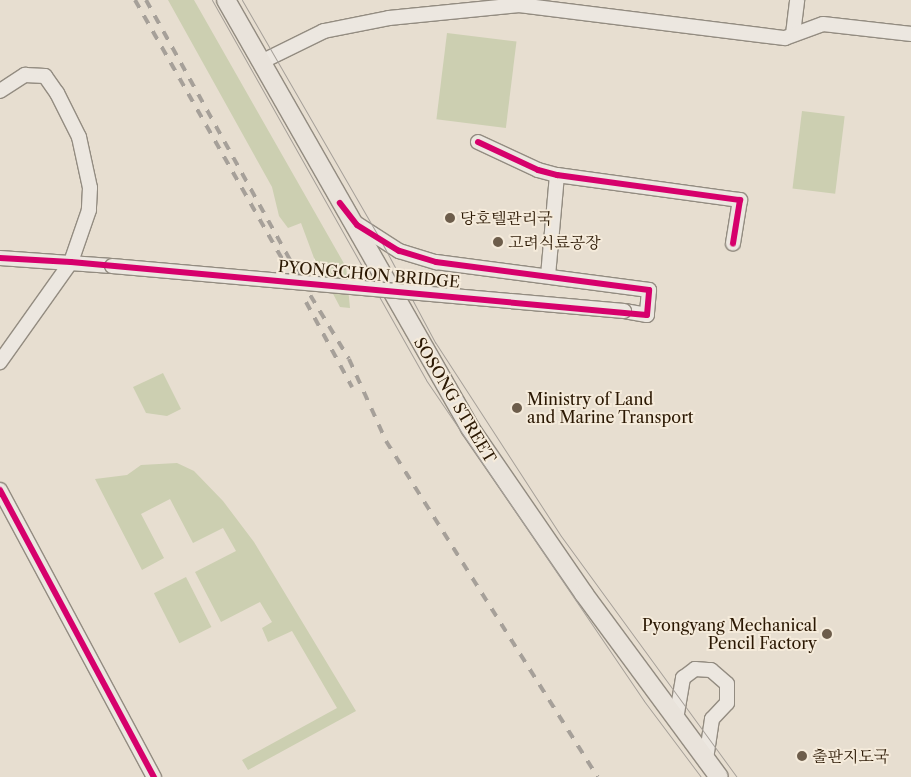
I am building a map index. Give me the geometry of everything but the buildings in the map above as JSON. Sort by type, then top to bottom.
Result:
[{"type":"main road","name":"SOSONG STREET","points":[[226,0],[340,203],[475,436],[584,594],[719,777]]},
{"type":"street","points":[[793,34],[797,0]]},
{"type":"street","points":[[261,62],[324,31],[389,18],[519,5],[785,38],[823,24],[911,34]]},
{"type":"street","points":[[0,91],[25,75],[45,76],[57,93],[79,137],[90,188],[89,210],[71,262],[0,362]]},
{"type":"street","points":[[478,142],[538,170],[557,175],[740,200],[733,243]]},
{"type":"street","points":[[340,203],[357,225],[399,250],[436,262],[548,276],[557,175]]},
{"type":"street","name":"PYONGCHON BRIDGE","points":[[0,258],[71,262],[624,311],[647,315],[649,290],[548,276]]},
{"type":"street","points":[[0,490],[154,777]]},
{"type":"street","points":[[676,719],[682,678],[695,668],[711,670],[728,684],[728,703],[712,719],[706,759]]},
{"type":"green space","points":[[168,0],[194,0],[346,267],[350,308],[340,307],[314,258],[301,223],[288,228],[279,216],[272,187]]},
{"type":"green space","points":[[447,33],[516,42],[506,128],[436,119]]},
{"type":"green space","points":[[802,111],[845,116],[835,194],[792,188]]},
{"type":"green space","points":[[163,373],[181,409],[167,416],[146,413],[133,387]]},
{"type":"green space","points":[[177,463],[194,471],[223,501],[254,542],[356,711],[248,770],[242,760],[337,708],[292,631],[268,642],[262,628],[272,622],[260,602],[221,622],[195,572],[236,551],[223,528],[193,543],[170,499],[141,514],[164,558],[142,570],[95,479],[127,475],[141,465]]},
{"type":"green space","points":[[186,577],[211,627],[179,643],[154,593]]},
{"type":"tram line","points":[[212,0],[426,380],[644,701],[701,777]]},
{"type":"tram line","points":[[242,0],[381,241],[435,342],[561,536],[737,777]]},
{"type":"railway","points":[[135,0],[282,259]]},
{"type":"railway","points":[[146,0],[301,280],[349,359],[386,441],[598,777]]},
{"type":"railway","points":[[306,302],[352,387]]},
{"type":"cycle path","points":[[478,142],[538,170],[557,175],[740,200],[733,243]]},
{"type":"cycle path","points":[[0,258],[71,262],[647,315],[649,290],[436,262],[399,251],[357,225],[340,203]]},
{"type":"cycle path","points":[[0,490],[154,777]]},
{"type":"place","name":"당호텔관리국","points":[[450,218]]},
{"type":"place","name":"고려식료공장","points":[[498,242]]},
{"type":"place","name":"Ministry of Land and Marine Transport","points":[[517,408]]},
{"type":"place","name":"Pyongyang Mechanical Pencil Factory","points":[[827,634]]},
{"type":"place","name":"출판지도국","points":[[802,756]]}]
